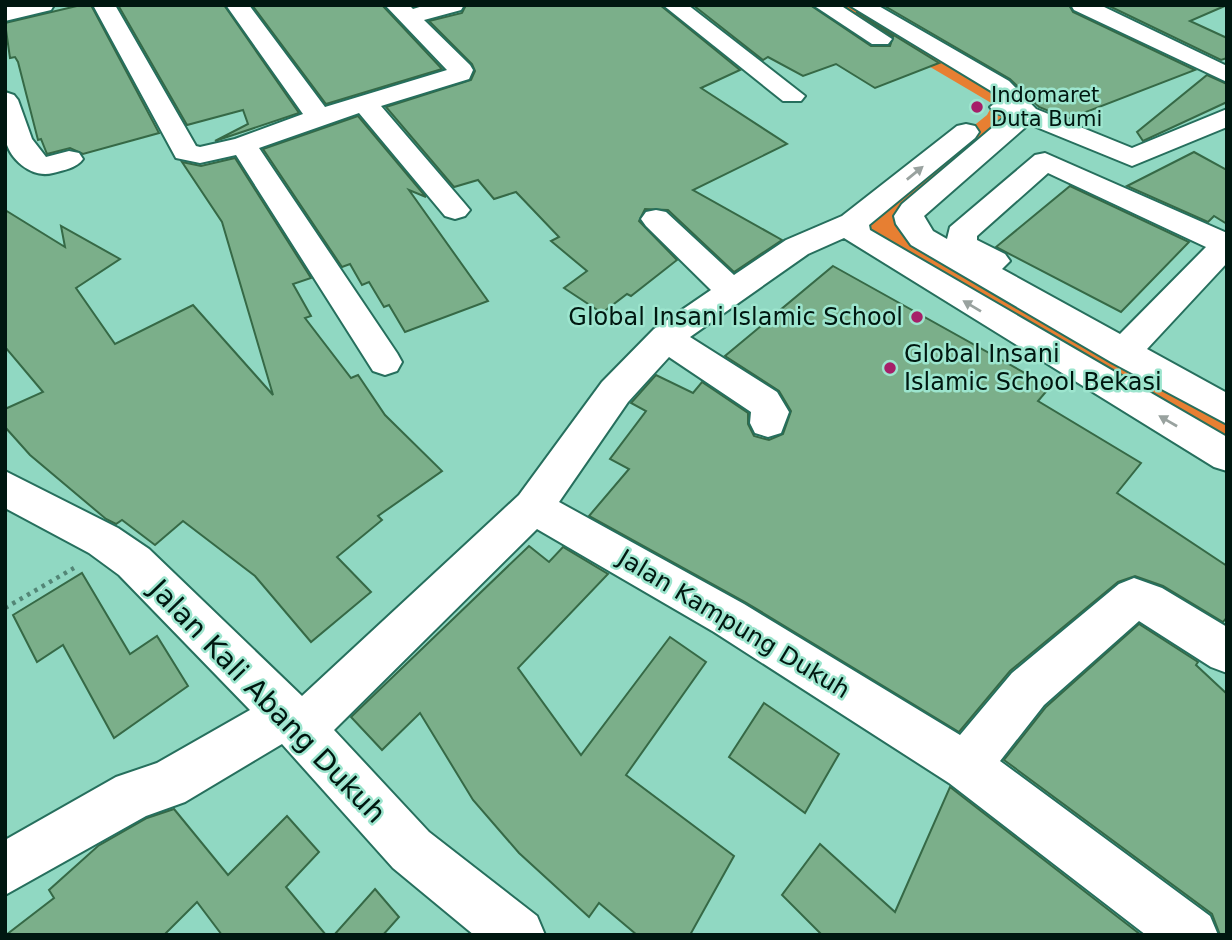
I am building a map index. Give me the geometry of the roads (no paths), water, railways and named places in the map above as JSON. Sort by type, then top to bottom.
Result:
[{"type":"street","points":[[5,14],[43,5]]},
{"type":"street","points":[[104,5],[189,155],[243,145],[319,117],[455,77],[462,72],[402,11]]},
{"type":"street","points":[[237,5],[319,117]]},
{"type":"street","points":[[402,11],[453,5]]},
{"type":"street","points":[[674,5],[792,96]]},
{"type":"street","points":[[824,5],[952,83],[997,95]]},
{"type":"street","points":[[860,5],[1026,113],[1132,158],[1227,117]]},
{"type":"street","points":[[1082,5],[1227,75]]},
{"type":"street","points":[[5,869],[134,795],[167,784],[229,750],[294,722],[533,507],[615,392],[666,338],[797,247],[853,223],[987,115],[997,95]]},
{"type":"street","points":[[5,100],[25,154],[44,167],[69,159]]},
{"type":"street","points":[[364,103],[455,210]]},
{"type":"street","points":[[1026,113],[999,139],[912,211],[909,216],[915,230],[922,238],[1132,344]]},
{"type":"street","points":[[999,139],[1226,245],[1132,344]]},
{"type":"street","points":[[243,145],[385,362]]},
{"type":"street","points":[[1045,161],[961,234],[960,239],[970,249],[1221,395]]},
{"type":"street","points":[[656,219],[732,291]]},
{"type":"street","points":[[853,223],[857,236],[868,244],[1227,456]]},
{"type":"street","points":[[666,338],[764,401],[771,412],[768,423]]},
{"type":"street","name":"Jalan Kali Abang Dukuh","points":[[5,486],[34,507],[72,522],[114,545],[294,722],[411,850],[518,935]]},
{"type":"street","name":"Jalan Kampung Dukuh","points":[[533,507],[729,618],[966,766],[1191,935]]},
{"type":"street","points":[[966,766],[1028,688],[1134,598],[1147,602],[1227,652]]},
{"type":"place","name":"Indomaret Duta Bumi","points":[[977,107]]},
{"type":"place","name":"Global Insani Islamic School","points":[[917,317]]},
{"type":"place","name":"Global Insani Islamic School Bekasi","points":[[890,368]]}]
